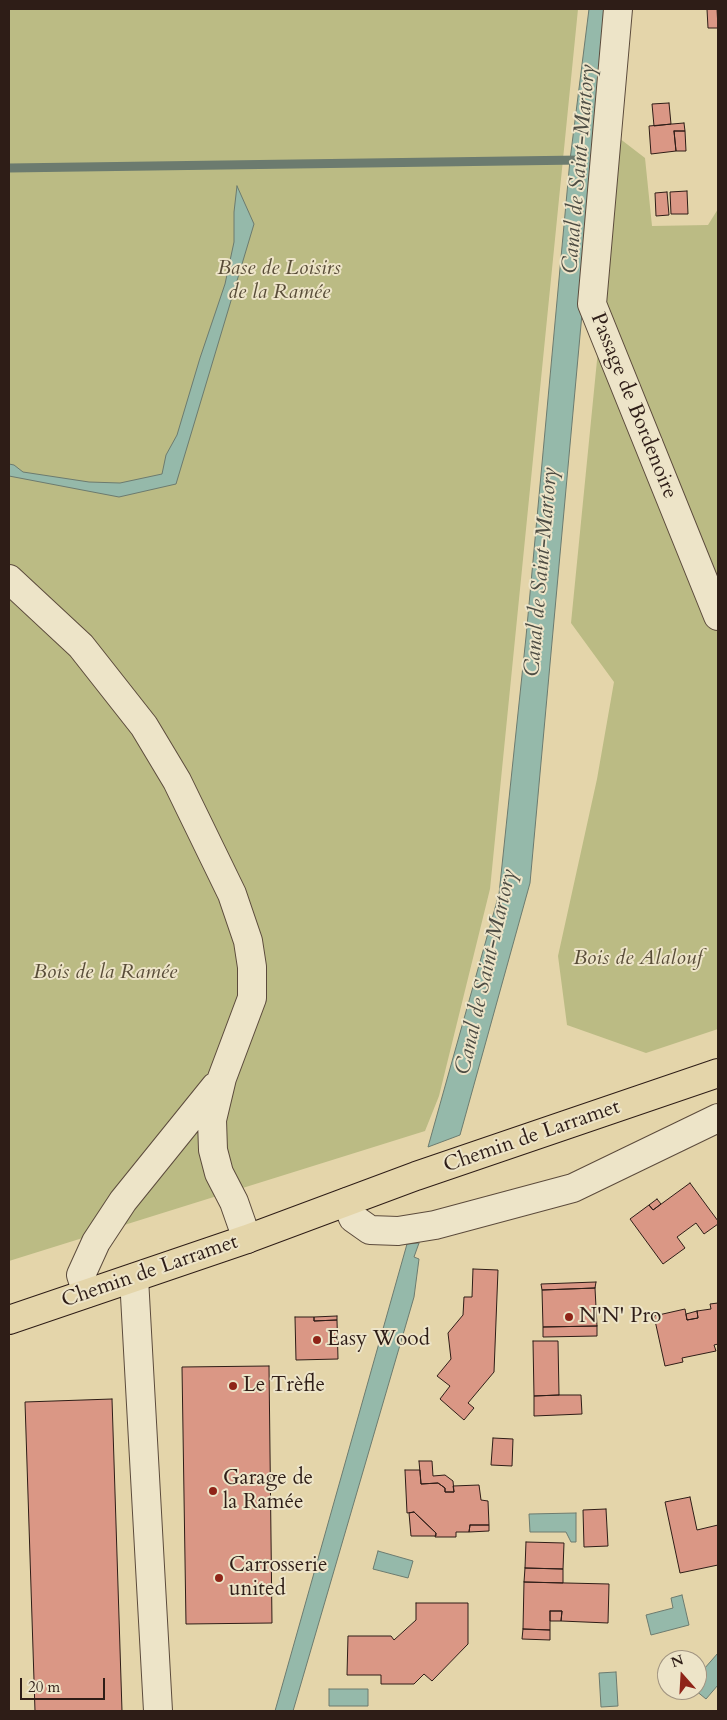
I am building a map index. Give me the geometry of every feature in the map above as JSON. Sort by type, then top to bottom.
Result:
[{"type":"main road","name":"Chemin de Larramet","points":[[9,1320],[247,1239],[416,1176],[718,1073]]},
{"type":"street","name":"Passage de Bordenoire","points":[[618,9],[592,304],[718,616]]},
{"type":"street","points":[[9,579],[81,646],[144,726],[177,782],[232,894],[248,941],[252,967],[252,998],[222,1078],[212,1120],[213,1150],[220,1173],[234,1202],[247,1239]]},
{"type":"street","points":[[87,1293],[81,1275],[96,1242],[123,1201],[222,1078]]},
{"type":"street","points":[[347,1202],[353,1218],[370,1230],[398,1231],[435,1226],[573,1188],[716,1126]]},
{"type":"street","points":[[134,1278],[158,1711]]},
{"type":"green space","name":"Base de Loisirs de la Ramée","points":[[9,9],[578,9],[490,889],[439,1096],[425,1131],[9,1261]]},
{"type":"green space","name":"Bois de Alalouf","points":[[619,138],[645,158],[652,226],[708,225],[718,209],[718,1029],[646,1053],[567,1025],[558,956],[597,779],[614,682],[571,623]]},
{"type":"water","name":"Canal de Saint-Martory","points":[[589,9],[607,9],[589,237],[530,883],[460,1135],[428,1147],[499,894],[526,637],[570,160]]},
{"type":"water","points":[[237,186],[254,224],[176,484],[119,497],[9,476],[9,464],[14,465],[23,472],[89,482],[120,483],[162,474],[166,455],[177,435],[225,284],[234,242],[234,212]]},
{"type":"water","points":[[419,1243],[414,1257],[419,1259],[414,1297],[293,1711],[275,1711],[407,1244]]},
{"type":"water","points":[[576,1513],[576,1542],[571,1542],[566,1532],[530,1532],[529,1514]]},
{"type":"water","points":[[378,1551],[413,1561],[408,1578],[373,1569]]},
{"type":"water","points":[[682,1595],[689,1625],[651,1635],[646,1615],[673,1608],[671,1598]]},
{"type":"water","points":[[718,1653],[718,1685],[707,1698],[707,1666]]},
{"type":"water","points":[[616,1672],[618,1706],[601,1707],[599,1673]]},
{"type":"water","points":[[329,1689],[368,1689],[368,1706],[329,1706]]},
{"type":"building","points":[[707,9],[717,9],[718,28],[708,28]]},
{"type":"building","points":[[669,103],[671,124],[654,126],[652,104]]},
{"type":"building","points":[[684,123],[685,131],[674,131],[676,151],[651,154],[649,126]]},
{"type":"building","points":[[674,131],[685,131],[686,151],[676,151]]},
{"type":"building","points":[[687,191],[688,214],[671,214],[670,192]]},
{"type":"building","points":[[667,192],[669,215],[656,216],[655,193]]},
{"type":"building","points":[[690,1183],[718,1221],[718,1224],[704,1234],[696,1223],[677,1237],[685,1248],[663,1264],[630,1219],[649,1205],[653,1210]]},
{"type":"building","points":[[657,1199],[661,1204],[653,1210],[649,1205]]},
{"type":"building","points":[[473,1269],[498,1270],[494,1372],[468,1403],[474,1408],[464,1420],[440,1399],[450,1386],[437,1376],[451,1359],[448,1333],[463,1315],[464,1297],[472,1297]]},
{"type":"building","points":[[596,1282],[595,1288],[542,1290],[541,1284]]},
{"type":"building","name":"N'N' Pro","points":[[595,1288],[597,1326],[543,1327],[542,1290]]},
{"type":"building","points":[[718,1303],[718,1344],[714,1345],[716,1351],[682,1358],[683,1362],[665,1366],[654,1316],[685,1309],[687,1320],[698,1318],[697,1311],[711,1309],[710,1304]]},
{"type":"building","points":[[697,1311],[698,1318],[687,1320],[686,1314]]},
{"type":"building","points":[[337,1316],[337,1320],[314,1321],[314,1317]]},
{"type":"building","name":"Easy Wood","points":[[295,1317],[314,1317],[314,1321],[337,1320],[338,1359],[296,1360]]},
{"type":"building","points":[[597,1326],[597,1336],[543,1337],[543,1327]]},
{"type":"building","points":[[533,1341],[558,1341],[559,1395],[534,1396]]},
{"type":"building","points":[[269,1366],[272,1623],[186,1624],[182,1367]]},
{"type":"building","points":[[581,1395],[582,1414],[534,1416],[534,1396]]},
{"type":"building","points":[[112,1399],[122,1711],[35,1711],[25,1402]]},
{"type":"building","points":[[493,1438],[513,1439],[512,1466],[491,1465]]},
{"type":"building","points":[[419,1461],[432,1461],[433,1476],[445,1475],[453,1481],[454,1492],[445,1492],[445,1488],[438,1483],[421,1484]]},
{"type":"building","points":[[405,1470],[420,1470],[421,1484],[438,1483],[445,1488],[445,1492],[454,1492],[453,1486],[479,1485],[481,1500],[488,1501],[489,1525],[470,1525],[469,1532],[456,1532],[456,1537],[435,1537],[436,1533],[414,1512],[407,1513]]},
{"type":"building","points":[[690,1497],[697,1530],[718,1525],[718,1565],[680,1573],[665,1502]]},
{"type":"building","points":[[606,1509],[608,1546],[584,1547],[583,1510]]},
{"type":"building","points":[[414,1512],[436,1533],[436,1536],[411,1536],[409,1513]]},
{"type":"building","points":[[470,1525],[489,1525],[489,1531],[469,1532]]},
{"type":"building","points":[[526,1542],[564,1543],[563,1569],[525,1568]]},
{"type":"building","points":[[525,1568],[563,1569],[563,1583],[524,1582]]},
{"type":"building","points":[[524,1582],[609,1584],[608,1623],[561,1621],[562,1611],[550,1611],[550,1630],[523,1629]]},
{"type":"building","points":[[416,1603],[468,1603],[468,1644],[432,1681],[424,1674],[414,1684],[381,1684],[381,1675],[347,1675],[348,1636],[391,1636],[394,1640],[416,1620]]},
{"type":"building","points":[[550,1611],[562,1611],[561,1621],[550,1621]]},
{"type":"building","points":[[523,1629],[550,1630],[550,1640],[522,1639]]},
{"type":"waterway","name":"Canal de Saint-Martory","points":[[9,168],[581,160]]},
{"type":"place","name":"N'N' Pro","points":[[569,1317]]},
{"type":"place","name":"Easy Wood","points":[[317,1340]]},
{"type":"place","name":"Le Trèfle","points":[[233,1386]]},
{"type":"place","name":"Garage de la Ramée","points":[[213,1491]]},
{"type":"place","name":"Carrosserie united","points":[[219,1578]]},
{"type":"park label","name":"Bois de la Ramée","points":[[105,973]]}]
